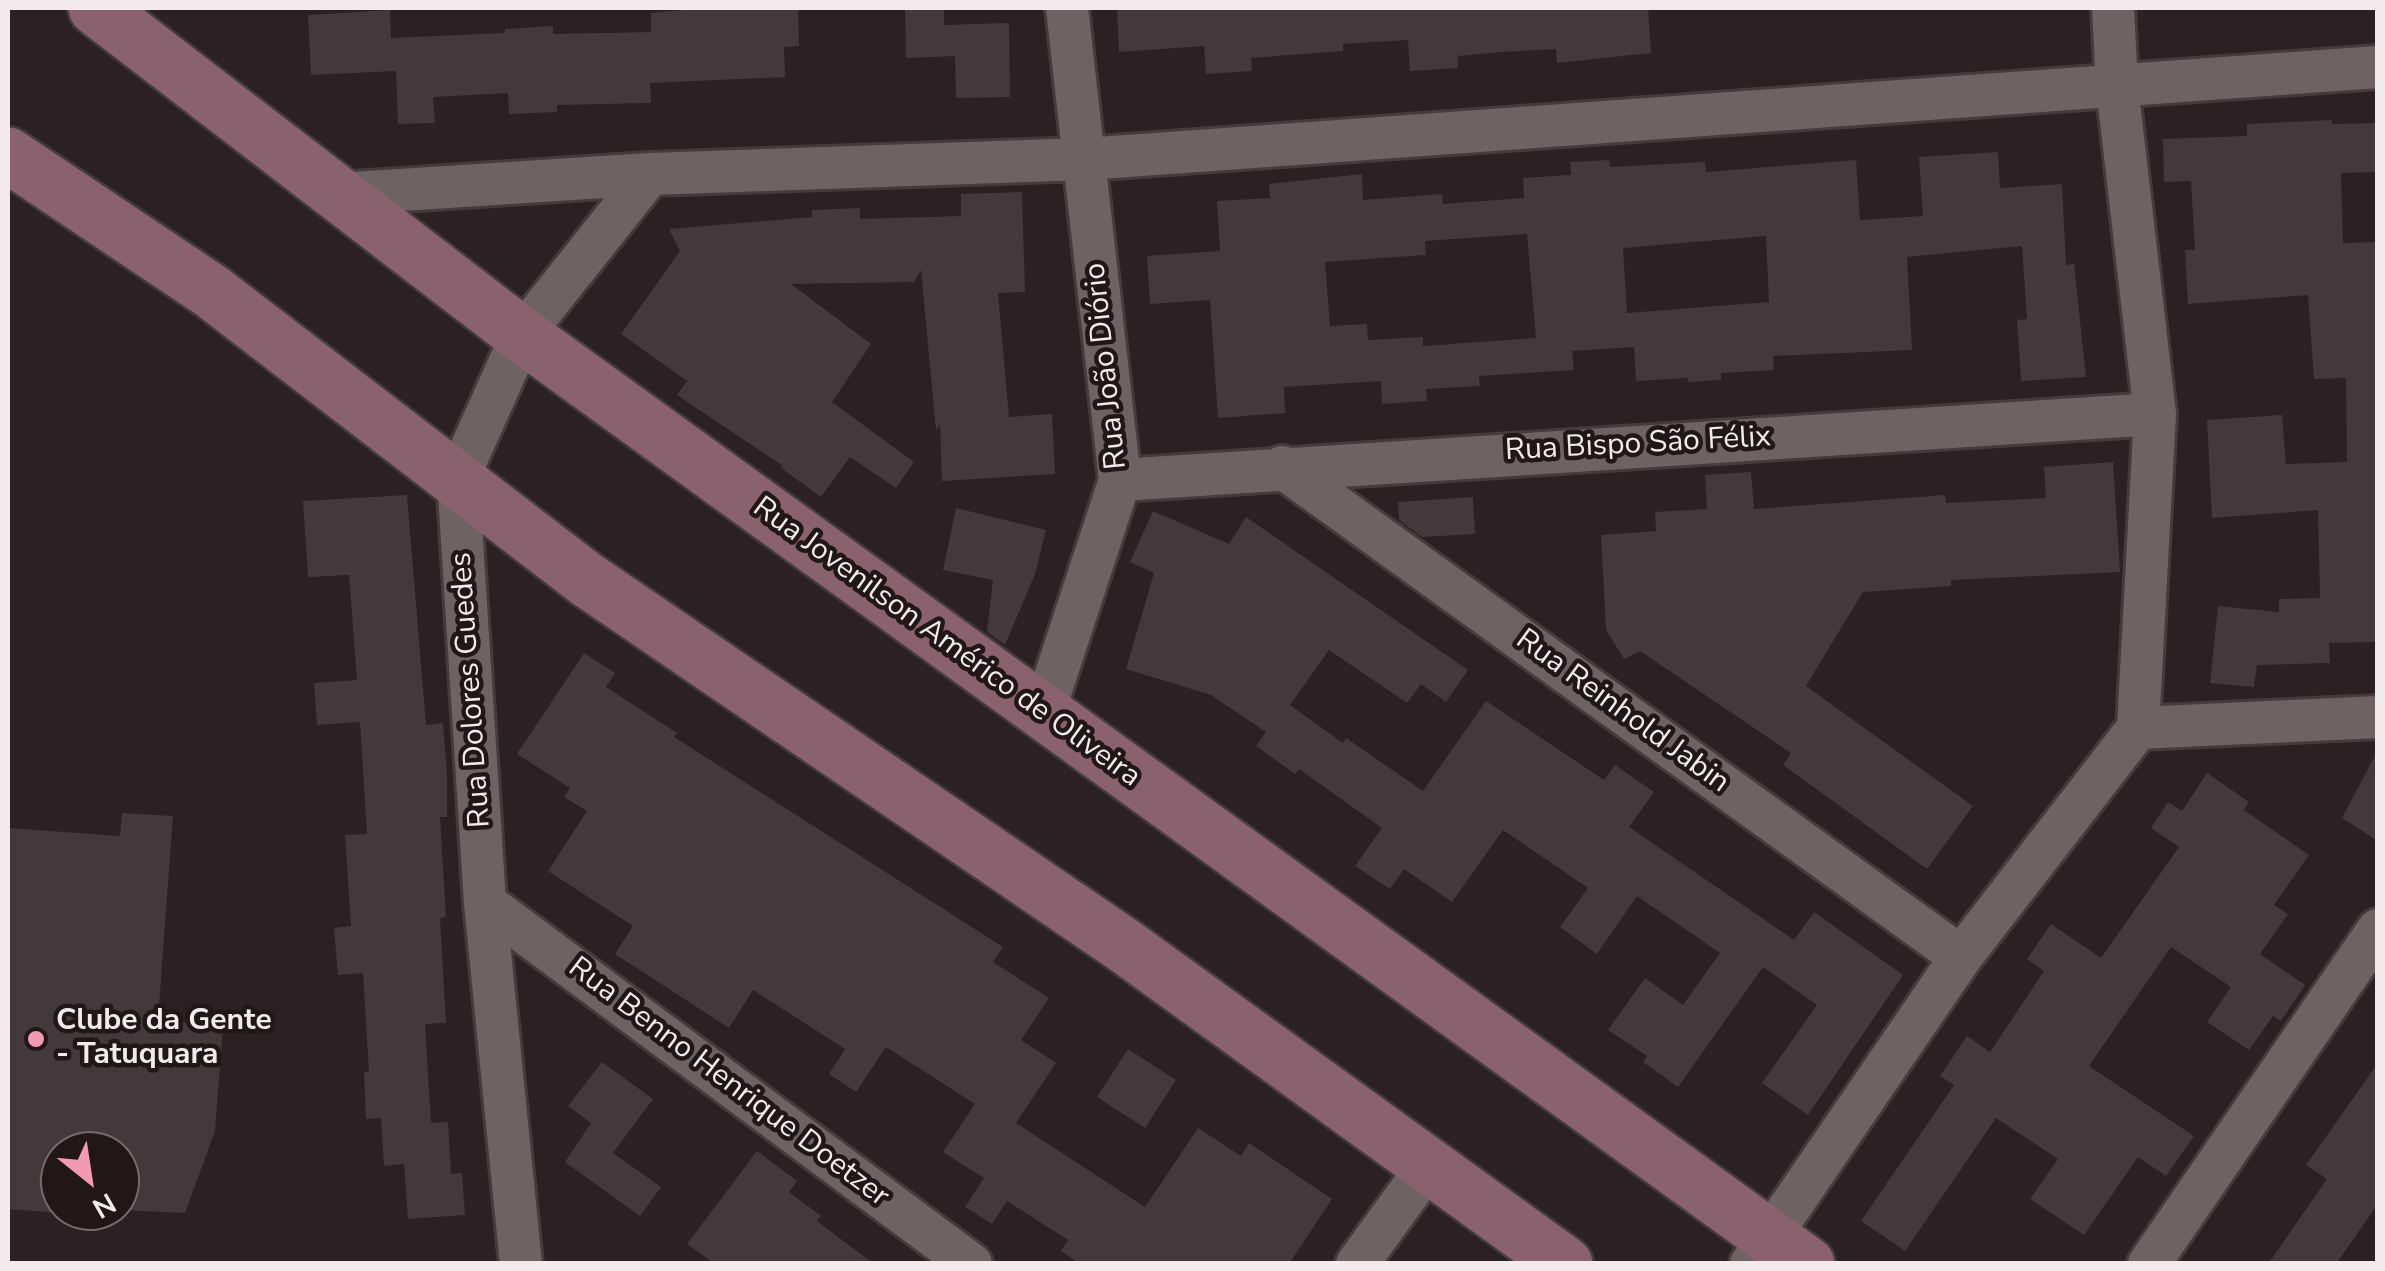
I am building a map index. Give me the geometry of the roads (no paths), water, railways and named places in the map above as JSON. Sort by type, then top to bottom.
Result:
[{"type":"main road","name":"Rua Jovenilson Américo de Oliveira","points":[[96,8],[522,336],[1043,714],[1776,1255]]},
{"type":"main road","points":[[8,154],[212,292],[586,579],[1122,944],[1565,1264]]},
{"type":"street","name":"Rua João Diório","points":[[1043,714],[1120,480],[1067,8]]},
{"type":"street","points":[[1776,1255],[1961,958],[2138,728],[2155,414],[2117,86],[2113,8]]},
{"type":"street","points":[[338,194],[650,174],[1085,160],[2378,68]]},
{"type":"street","name":"Rua Dolores Guedes","points":[[521,1264],[486,903],[458,478],[522,336],[650,174]]},
{"type":"street","name":"Rua Bispo São Félix","points":[[1120,480],[2155,414]]},
{"type":"street","name":"Rua Reinhold Jabin","points":[[1282,467],[1961,958]]},
{"type":"street","points":[[2138,728],[2378,717]]},
{"type":"street","name":"Rua Benno Henrique Doetzer","points":[[486,903],[971,1264]]},
{"type":"street","points":[[2149,1264],[2378,930]]},
{"type":"street","points":[[1358,1264],[1429,1165]]},
{"type":"place","name":"Clube da Gente - Tatuquara","points":[[36,1039]]}]
